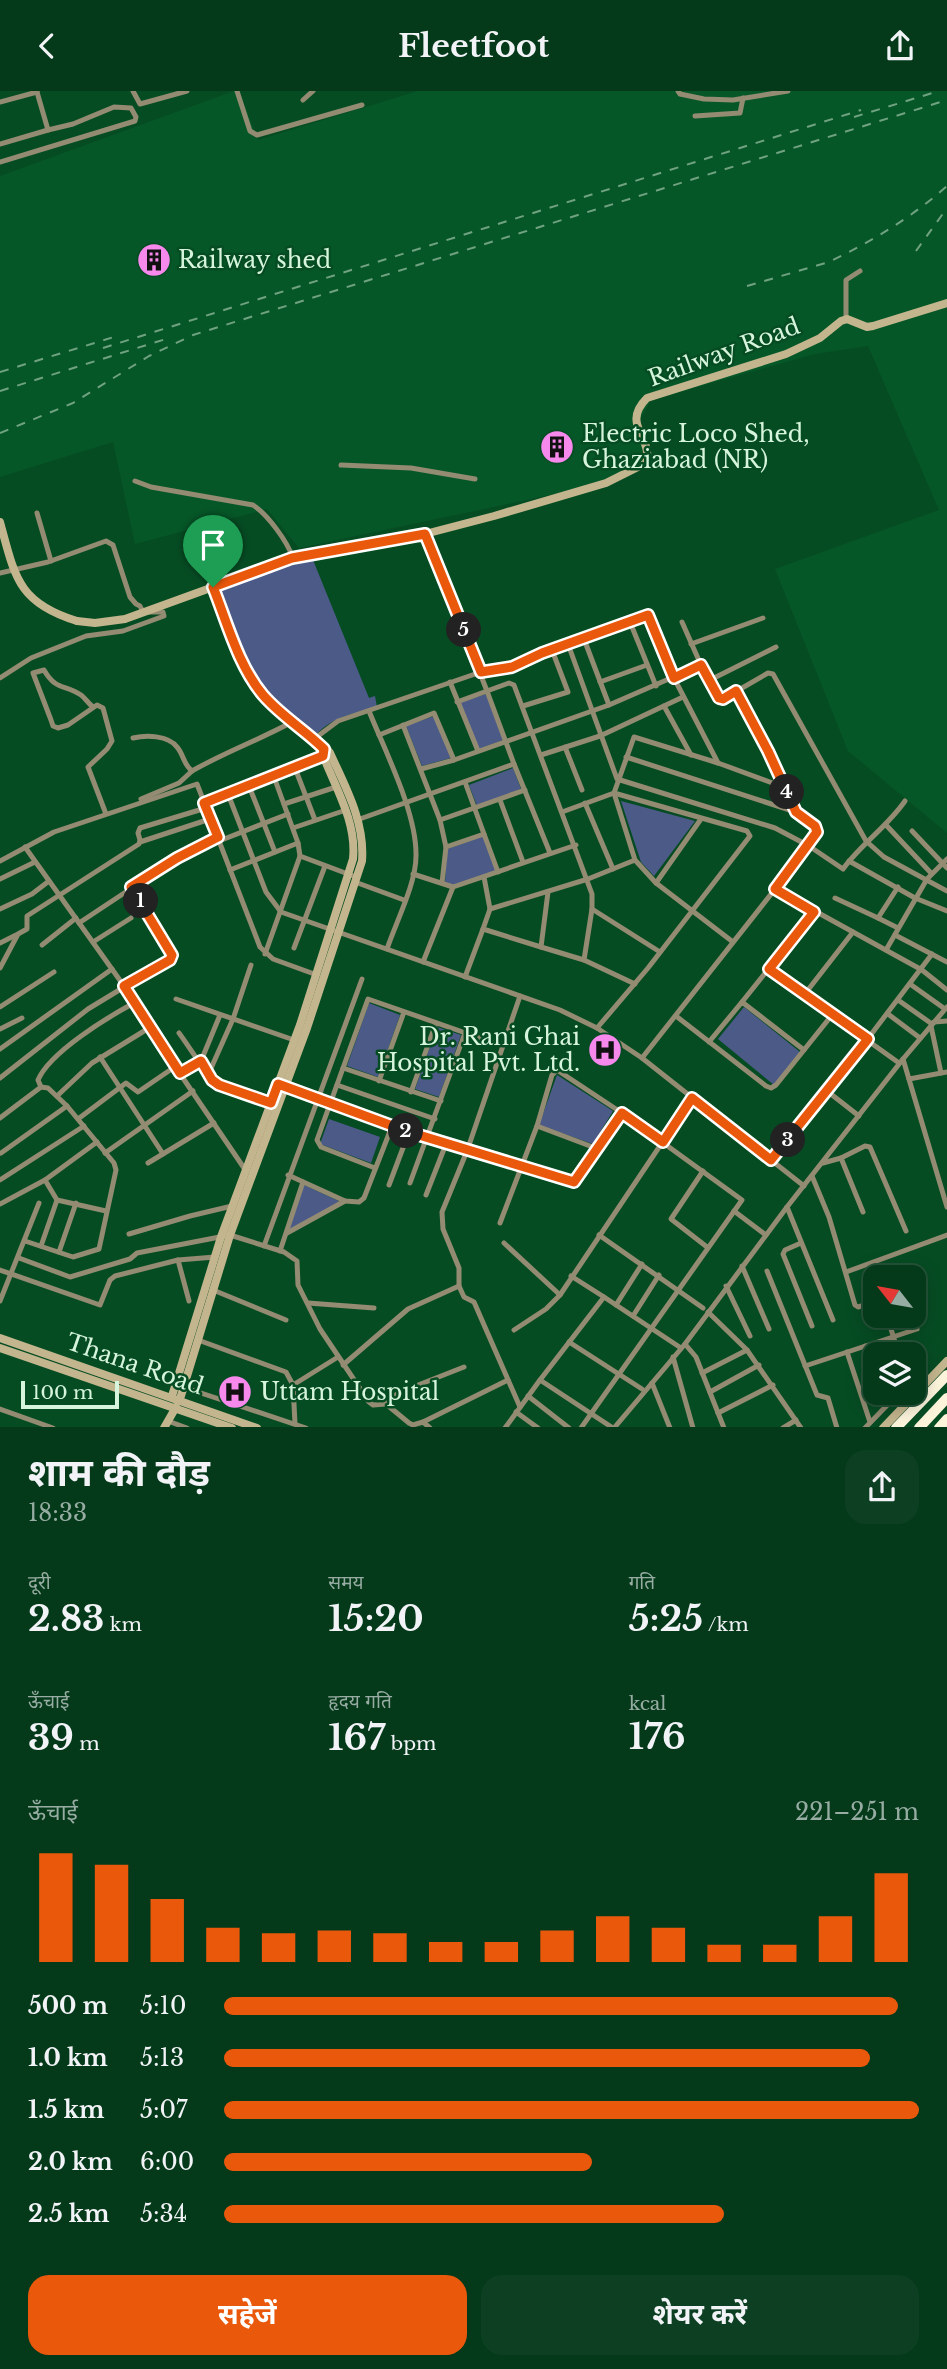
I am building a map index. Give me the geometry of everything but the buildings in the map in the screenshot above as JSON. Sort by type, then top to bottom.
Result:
[{"type":"highway","points":[[897,1427],[947,1375]]},
{"type":"highway","points":[[919,1427],[947,1398]]},
{"type":"highway","points":[[939,1427],[947,1419]]},
{"type":"street","points":[[1,91],[2,101],[38,91],[48,130]]},
{"type":"street","points":[[133,91],[140,104],[187,91]]},
{"type":"street","points":[[237,91],[250,131],[257,135],[362,105]]},
{"type":"street","points":[[303,100],[313,91]]},
{"type":"street","points":[[678,91],[680,94],[704,99],[743,98],[788,91]]},
{"type":"street","points":[[695,116],[740,113],[743,98]]},
{"type":"street","points":[[0,144],[73,124],[114,107],[131,108],[136,117],[135,121],[0,162]]},
{"type":"street","points":[[860,271],[846,281],[846,320],[867,327],[873,326],[947,303]]},
{"type":"street","name":"Railway Road","points":[[0,522],[16,579],[28,595],[47,609],[77,621],[125,619],[292,558],[425,534],[606,483],[646,463],[648,451],[640,436],[636,412],[647,398],[786,354],[846,320]]},
{"type":"street","points":[[341,465],[411,468],[475,479]]},
{"type":"street","points":[[135,481],[151,487],[253,505],[265,513],[289,547],[292,558]]},
{"type":"street","points":[[37,513],[51,561]]},
{"type":"street","points":[[425,534],[550,853]]},
{"type":"street","points":[[0,573],[51,561],[103,542],[110,542],[131,597],[141,606],[141,613],[163,612],[164,615],[123,631],[86,636],[31,658],[0,678]]},
{"type":"street","points":[[187,1427],[166,1424],[183,1387],[215,1257],[251,1179],[333,932],[362,861],[363,846],[326,752],[262,693],[249,673],[213,587]]},
{"type":"street","points":[[314,739],[338,721],[481,672],[512,667],[646,615],[651,617],[674,678],[718,763]]},
{"type":"street","points":[[691,644],[763,618]]},
{"type":"street","points":[[630,622],[656,687]]},
{"type":"street","points":[[682,622],[708,681],[721,699],[768,673],[773,674],[866,841],[884,857],[929,876]]},
{"type":"street","points":[[584,639],[609,705]]},
{"type":"street","points":[[568,644],[617,779]]},
{"type":"street","points":[[708,681],[776,647]]},
{"type":"street","points":[[552,650],[568,692]]},
{"type":"street","points":[[600,682],[647,665]]},
{"type":"street","points":[[421,769],[533,734],[656,687],[701,665]]},
{"type":"street","points":[[93,707],[80,694],[50,681],[44,670],[33,673],[53,726],[62,728],[97,705],[103,708],[112,741],[88,767],[106,814]]},
{"type":"street","points":[[450,682],[478,751]]},
{"type":"street","points":[[457,702],[512,683],[576,845],[592,894],[584,960]]},
{"type":"street","points":[[523,706],[583,687]]},
{"type":"street","points":[[736,691],[796,812]]},
{"type":"street","points":[[541,755],[600,736],[683,697]]},
{"type":"street","points":[[664,706],[691,755]]},
{"type":"street","points":[[369,711],[405,803],[414,834],[416,856],[413,874],[387,949]]},
{"type":"street","points":[[379,735],[434,713],[454,759]]},
{"type":"street","points":[[118,810],[179,783],[192,771],[292,722]]},
{"type":"street","points":[[403,725],[440,820],[446,848],[442,883]]},
{"type":"street","points":[[133,738],[142,736],[169,740],[178,747],[186,766],[192,771]]},
{"type":"street","points":[[733,942],[656,883],[635,860],[614,793],[617,779],[632,740],[636,737],[786,788]]},
{"type":"street","points":[[565,747],[582,790]]},
{"type":"street","points":[[140,842],[140,828],[274,777],[326,752]]},
{"type":"street","points":[[326,752],[345,810],[354,820]]},
{"type":"street","points":[[626,757],[796,812],[815,826],[817,832],[809,846],[642,1058]]},
{"type":"street","points":[[354,820],[514,764]]},
{"type":"street","points":[[295,768],[315,820]]},
{"type":"street","points":[[265,954],[300,856],[298,842],[274,777]]},
{"type":"street","points":[[617,779],[775,828],[809,846],[843,869],[866,841],[886,825],[905,801]]},
{"type":"street","points":[[465,782],[498,872]]},
{"type":"street","points":[[0,860],[54,832],[197,784],[260,947],[265,954],[319,976]]},
{"type":"street","points":[[249,786],[275,852]]},
{"type":"street","points":[[284,804],[336,787]]},
{"type":"street","points":[[440,820],[525,790]]},
{"type":"street","points":[[562,811],[614,793],[747,831],[750,836],[635,984],[597,1028]]},
{"type":"street","points":[[228,794],[270,901],[281,912],[560,1010],[597,1028],[642,1058],[804,1186]]},
{"type":"street","points":[[500,800],[523,862]]},
{"type":"street","points":[[586,803],[613,869]]},
{"type":"street","points":[[293,828],[345,810]]},
{"type":"street","points":[[42,946],[177,858],[218,839],[288,814]]},
{"type":"street","points":[[0,943],[27,929],[27,916],[140,842],[210,819]]},
{"type":"street","points":[[656,883],[701,819]]},
{"type":"street","points":[[886,825],[929,876],[947,891]]},
{"type":"street","points":[[886,950],[929,876],[945,864],[912,831]]},
{"type":"street","points":[[446,848],[484,834]]},
{"type":"street","points":[[230,870],[298,842]]},
{"type":"street","points":[[413,874],[453,887],[576,845]]},
{"type":"street","points":[[25,847],[124,986],[149,1028],[251,1179]]},
{"type":"street","points":[[300,856],[404,899]]},
{"type":"street","points":[[490,909],[588,879],[635,860]]},
{"type":"street","points":[[849,861],[915,898],[947,911]]},
{"type":"street","points":[[0,879],[35,862]]},
{"type":"street","points":[[295,948],[325,866]]},
{"type":"street","points":[[465,977],[490,909],[484,877]]},
{"type":"street","points":[[0,909],[32,894],[49,881]]},
{"type":"street","points":[[0,1078],[88,1009],[170,960],[172,955],[131,887]]},
{"type":"street","points":[[423,962],[453,887]]},
{"type":"street","points":[[878,918],[898,887]]},
{"type":"street","points":[[775,889],[922,970],[947,989]]},
{"type":"street","points":[[541,947],[548,892]]},
{"type":"street","points":[[835,898],[898,928]]},
{"type":"street","points":[[592,909],[660,952]]},
{"type":"street","points":[[709,1042],[814,912]]},
{"type":"street","points":[[93,942],[131,918]]},
{"type":"street","points":[[483,929],[584,960],[635,984]]},
{"type":"street","points":[[804,995],[853,932]]},
{"type":"street","points":[[0,968],[18,934]]},
{"type":"street","points":[[895,935],[947,962]]},
{"type":"street","points":[[771,1160],[888,1014],[932,954]]},
{"type":"street","points":[[208,1075],[233,1019],[251,965]]},
{"type":"street","points":[[0,1049],[111,969]]},
{"type":"street","points":[[769,969],[901,1061],[909,1079],[947,1207]]},
{"type":"street","points":[[0,1007],[54,972]]},
{"type":"street","points":[[176,1401],[213,1290],[232,1206],[271,1103],[281,1086],[294,1040],[319,976]]},
{"type":"street","points":[[264,1246],[362,979]]},
{"type":"street","points":[[540,1380],[613,1427],[683,1346],[706,1310],[901,1061],[946,1008],[911,984]]},
{"type":"street","points":[[520,996],[441,1220],[459,1268],[459,1286],[464,1297],[474,1302],[518,1410],[538,1427]]},
{"type":"street","points":[[176,999],[294,1040]]},
{"type":"street","points":[[375,1168],[318,1145],[317,1140],[368,999],[503,1046]]},
{"type":"street","points":[[898,1000],[932,1024],[944,1073],[909,1079]]},
{"type":"street","points":[[742,1002],[804,1050]]},
{"type":"street","points":[[41,1087],[38,1080],[43,1072],[78,1039],[105,1019],[134,1003]]},
{"type":"street","points":[[379,1081],[404,1012]]},
{"type":"street","points":[[888,1014],[920,1038]]},
{"type":"street","points":[[180,1073],[201,1061],[220,1015]]},
{"type":"street","points":[[676,1016],[771,1088],[832,1015]]},
{"type":"street","points":[[0,1029],[22,1019]]},
{"type":"street","points":[[932,1024],[947,1021]]},
{"type":"street","points":[[411,1092],[436,1023]]},
{"type":"street","points":[[57,1096],[100,1057],[149,1028]]},
{"type":"street","points":[[179,1033],[201,1061],[208,1075],[219,1085],[271,1103]]},
{"type":"street","points":[[410,1183],[465,1033]]},
{"type":"street","points":[[100,1057],[163,1154]]},
{"type":"street","points":[[78,1119],[128,1083],[138,1092],[176,1066]]},
{"type":"street","points":[[343,1068],[441,1101]]},
{"type":"street","points":[[500,1223],[537,1126],[552,1075],[557,1070],[622,1113],[742,1200],[677,1288],[581,1427]]},
{"type":"street","points":[[337,1085],[435,1119]]},
{"type":"street","points":[[281,1086],[409,1132],[574,1182],[622,1113]]},
{"type":"street","points":[[0,1118],[41,1087],[48,1088],[84,1126],[116,1170],[99,1249],[73,1257],[25,1241]]},
{"type":"street","points":[[105,1153],[193,1091]]},
{"type":"street","points":[[827,1091],[859,1116]]},
{"type":"street","points":[[514,1330],[546,1309],[560,1296],[692,1098]]},
{"type":"street","points":[[1,1153],[67,1106]]},
{"type":"street","points":[[148,1163],[214,1123]]},
{"type":"street","points":[[0,1180],[84,1126]]},
{"type":"street","points":[[288,1175],[354,1203],[364,1198],[392,1126]]},
{"type":"street","points":[[537,1126],[598,1149]]},
{"type":"street","points":[[389,1185],[409,1132]]},
{"type":"street","points":[[0,1203],[45,1180],[97,1142]]},
{"type":"street","points":[[426,1195],[446,1144]]},
{"type":"street","points":[[822,1163],[841,1158],[865,1146],[870,1147],[906,1231]]},
{"type":"street","points":[[841,1158],[863,1212]]},
{"type":"street","points":[[703,1171],[671,1219],[707,1247]]},
{"type":"street","points":[[812,1176],[829,1217],[857,1307],[863,1305]]},
{"type":"street","points":[[45,1180],[57,1200]]},
{"type":"street","points":[[280,1251],[303,1182]]},
{"type":"street","points":[[57,1200],[106,1210]]},
{"type":"street","points":[[41,1246],[57,1200]]},
{"type":"street","points":[[286,1234],[345,1201]]},
{"type":"street","points":[[0,1301],[40,1203]]},
{"type":"street","points":[[59,1252],[76,1203]]},
{"type":"street","points":[[129,1234],[232,1206]]},
{"type":"street","points":[[787,1207],[833,1320]]},
{"type":"street","points":[[734,1211],[766,1235]]},
{"type":"street","points":[[599,1235],[706,1310],[747,1350],[801,1427]]},
{"type":"street","points":[[846,1272],[947,1235]]},
{"type":"street","points":[[19,1258],[71,1277],[130,1259],[137,1253],[225,1236],[280,1251],[296,1261],[297,1280],[320,1329],[373,1405],[464,1367]]},
{"type":"street","points":[[504,1243],[560,1296]]},
{"type":"street","points":[[801,1243],[785,1250],[783,1254],[812,1326]]},
{"type":"street","points":[[0,1270],[100,1305],[114,1276],[178,1261],[215,1257]]},
{"type":"street","points":[[178,1261],[189,1301]]},
{"type":"street","points":[[616,1305],[642,1264]]},
{"type":"street","points":[[742,1266],[769,1329]]},
{"type":"street","points":[[767,1271],[817,1395],[828,1398],[837,1427]]},
{"type":"street","points":[[633,1316],[659,1275]]},
{"type":"street","points":[[571,1276],[683,1346],[696,1357],[724,1427]]},
{"type":"street","points":[[343,1365],[408,1309],[459,1286]]},
{"type":"street","points":[[726,1286],[750,1336]]},
{"type":"street","points":[[213,1290],[286,1320]]},
{"type":"street","points":[[505,1427],[604,1297]]},
{"type":"street","points":[[308,1303],[374,1308]]},
{"type":"street","points":[[890,1328],[895,1342]]},
{"type":"street","points":[[877,1342],[917,1329]]},
{"type":"street","name":"Thana Road","points":[[0,1338],[126,1386],[257,1427]]},
{"type":"street","points":[[195,1338],[279,1368],[290,1377],[293,1385],[295,1424]]},
{"type":"street","points":[[569,1342],[642,1389]]},
{"type":"street","points":[[805,1366],[863,1347]]},
{"type":"street","name":"Thana Road","points":[[0,1348],[98,1376]]},
{"type":"street","points":[[702,1373],[747,1350]]},
{"type":"street","points":[[847,1352],[868,1425]]},
{"type":"street","points":[[293,1385],[338,1357]]},
{"type":"street","points":[[673,1357],[693,1427]]},
{"type":"street","points":[[883,1427],[947,1361]]},
{"type":"street","points":[[710,1392],[759,1365]]},
{"type":"street","points":[[381,1403],[391,1407],[413,1425],[508,1380]]},
{"type":"street","points":[[652,1383],[670,1427]]},
{"type":"street","points":[[718,1413],[773,1385]]},
{"type":"street","points":[[183,1387],[306,1427]]},
{"type":"street","points":[[528,1396],[569,1427]]},
{"type":"street","name":"Thana Road","points":[[176,1401],[232,1427]]},
{"type":"street","points":[[868,1425],[886,1406]]},
{"type":"street","points":[[0,1409],[38,1425],[53,1427]]},
{"type":"street","points":[[257,1427],[258,1412]]},
{"type":"street","points":[[783,1427],[796,1420]]},
{"type":"street","points":[[423,1422],[430,1427]]},
{"type":"shaded area","points":[[239,91],[258,140],[418,91],[947,91],[947,833],[848,751],[775,569],[939,510],[868,346],[815,354],[651,400],[640,420],[654,465],[574,490],[299,548],[267,509],[135,544],[113,442],[0,477],[0,176]]},
{"type":"shaded area","points":[[313,560],[369,698],[375,696],[377,707],[334,721],[313,738],[262,690],[246,659],[218,588]]},
{"type":"shaded area","points":[[486,694],[503,740],[479,749],[459,703]]},
{"type":"shaded area","points":[[434,716],[451,758],[422,766],[406,726]]},
{"type":"shaded area","points":[[513,768],[521,789],[477,806],[469,785]]},
{"type":"shaded area","points":[[621,801],[695,821],[654,876],[641,862]]},
{"type":"shaded area","points":[[484,836],[496,871],[453,885],[445,883],[447,849]]},
{"type":"shaded area","points":[[369,1003],[400,1015],[378,1077],[347,1066]]},
{"type":"shaded area","points":[[744,1007],[800,1052],[774,1085],[718,1039]]},
{"type":"shaded area","points":[[437,1027],[461,1035],[439,1097],[415,1089]]},
{"type":"shaded area","points":[[557,1075],[613,1111],[593,1144],[539,1125]]},
{"type":"shaded area","points":[[329,1119],[380,1137],[371,1163],[320,1144]]},
{"type":"shaded area","points":[[304,1185],[341,1202],[289,1230]]},
{"type":"railway","points":[[854,117],[939,91]]},
{"type":"railway","points":[[0,433],[73,403],[149,356],[193,335],[947,100]]},
{"type":"railway","points":[[103,348],[861,110]]},
{"type":"railway","points":[[747,286],[829,262],[891,228],[947,186]]},
{"type":"railway","points":[[916,251],[947,208]]},
{"type":"railway","points":[[0,372],[114,337]]},
{"type":"railway","points":[[0,391],[169,338]]},
{"type":"place","name":"Railway shed","points":[[154,260]]},
{"type":"place","name":"Electric Loco Shed, Ghaziabad (NR)","points":[[557,447]]},
{"type":"place","name":"Dr. Rani Ghai Hospital Pvt. Ltd.","points":[[605,1050]]},
{"type":"place","name":"Uttam Hospital","points":[[235,1392]]},
{"type":"route","points":[[425,534],[481,672],[512,667],[542,653],[648,615],[674,678],[701,665],[719,698],[723,699],[736,691],[796,812],[815,826],[817,832],[775,889],[814,912],[769,969],[868,1039],[771,1160],[692,1098],[663,1142],[622,1113],[576,1180],[570,1182],[409,1132],[278,1084],[271,1103],[219,1085],[208,1075],[201,1061],[180,1073],[124,986],[172,958],[172,953],[131,887],[196,847],[218,837],[204,803],[323,756],[324,749],[262,693],[245,666],[213,587],[292,558],[425,534]]}]
